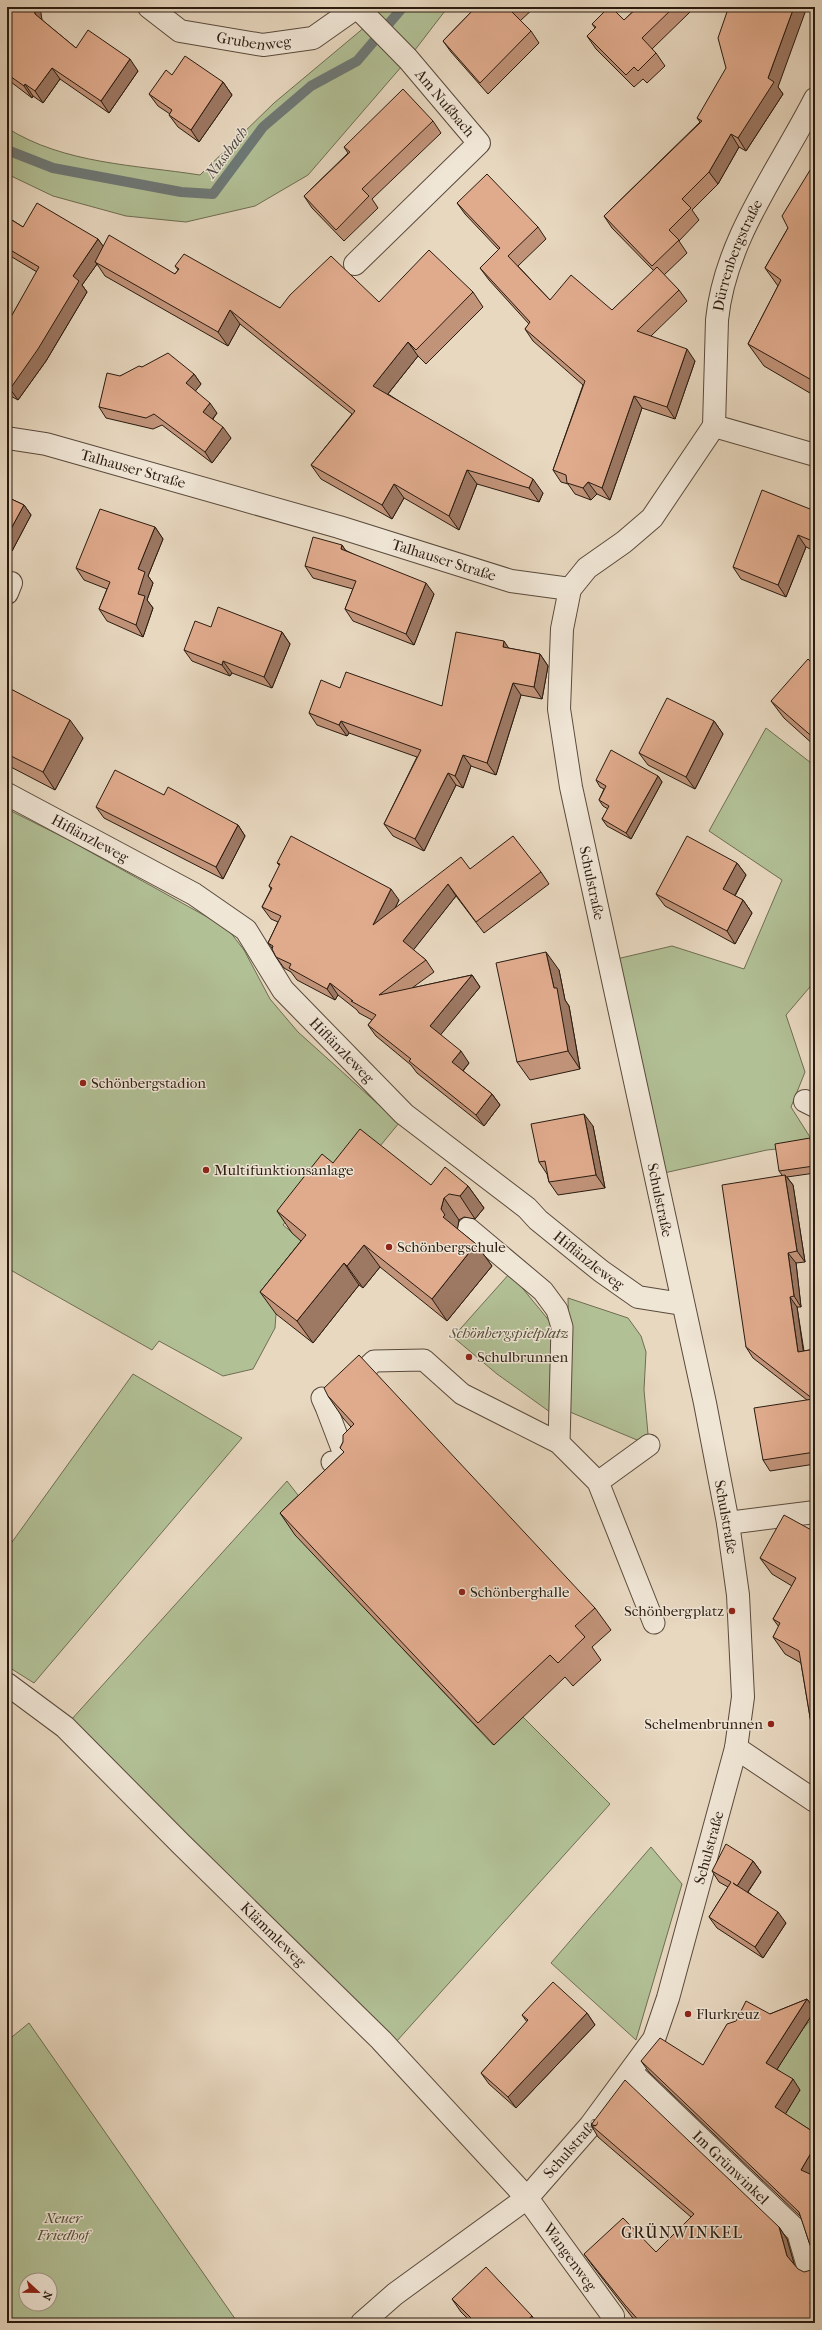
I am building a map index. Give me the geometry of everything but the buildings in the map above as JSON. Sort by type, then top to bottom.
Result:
[{"type":"street","name":"Grubenweg","points":[[149,7],[180,31],[263,45],[313,38],[362,12]]},
{"type":"street","name":"Am Nußbach","points":[[355,264],[479,143],[408,59],[362,12]]},
{"type":"street","name":"Dürrenbergstraße","points":[[714,426],[717,320],[721,292],[748,219],[793,143],[815,99]]},
{"type":"street","points":[[570,589],[588,568],[624,542],[652,518],[714,426],[815,455]]},
{"type":"street","name":"Talhauser Straße","points":[[7,438],[46,444],[339,527],[512,582],[570,589]]},
{"type":"street","name":"Schulstraße","points":[[362,2323],[395,2294],[527,2198],[590,2126],[654,2039],[668,1998],[736,1748],[743,1697],[738,1595],[728,1523],[705,1403],[682,1304],[571,787],[559,709],[562,629],[570,589]]},
{"type":"street","name":"Hiflänzleweg","points":[[7,794],[194,894],[246,930],[283,990],[404,1114],[527,1208],[538,1220],[601,1271],[638,1297],[682,1304]]},
{"type":"street","points":[[468,1228],[543,1291],[558,1310],[562,1327],[559,1443]]},
{"type":"street","points":[[332,1462],[347,1462],[324,1402],[374,1361],[424,1360],[462,1394],[559,1443],[598,1482],[654,1623]]},
{"type":"street","points":[[598,1482],[649,1444]]},
{"type":"street","points":[[728,1523],[815,1512]]},
{"type":"street","name":"Klämmleweg","points":[[7,1684],[65,1727],[181,1844],[381,2040],[527,2198]]},
{"type":"street","points":[[736,1748],[815,1801]]},
{"type":"street","name":"Im Grünwinkel","points":[[631,2072],[798,2232],[807,2263],[815,2271]]},
{"type":"street","name":"Wangenweg","points":[[527,2198],[614,2316]]},
{"type":"green space","points":[[382,7],[448,7],[408,59],[308,175],[255,206],[186,222],[126,216],[53,196],[7,174],[7,128],[29,140],[76,156],[126,165],[200,175],[274,103],[372,21]]},
{"type":"green space","points":[[766,728],[815,766],[815,933],[812,939],[815,941],[815,981],[786,1015],[805,1072],[791,1107],[815,1145],[767,1150],[655,1175],[608,961],[672,946],[744,969],[782,880],[709,831]]},
{"type":"green space","points":[[7,809],[67,839],[227,928],[244,950],[270,999],[298,1032],[399,1123],[348,1185],[295,1210],[283,1225],[322,1257],[276,1314],[275,1328],[253,1369],[223,1376],[159,1341],[152,1350],[7,1268]]},
{"type":"green space","name":"Schönbergspielplatz","points":[[510,1273],[551,1323],[558,1354],[550,1412],[497,1374],[453,1337]]},
{"type":"green space","name":"Schönbergspielplatz","points":[[568,1298],[628,1318],[641,1336],[646,1352],[644,1390],[649,1445],[570,1412]]},
{"type":"green space","points":[[133,1374],[242,1438],[34,1683],[7,1666],[7,1549]]},
{"type":"green space","points":[[287,1481],[315,1517],[296,1535],[493,1745],[523,1717],[610,1804],[396,2042],[71,1720]]},
{"type":"green space","points":[[651,1847],[682,1884],[636,2040],[551,1963]]},
{"type":"green space","points":[[815,2015],[815,2139],[784,2120],[774,2074],[801,2031]]},
{"type":"green space","name":"Neuer Friedhof","points":[[29,2023],[238,2323],[7,2323],[7,2041]]},
{"type":"waterway","name":"Nussbach","points":[[7,150],[53,168],[181,192],[213,194],[263,127],[311,86],[357,61],[403,7]]},
{"type":"place","name":"Schönbergstadion","points":[[83,1083]]},
{"type":"place","name":"Multifunktionsanlage","points":[[206,1170]]},
{"type":"place","name":"Schönbergschule","points":[[389,1247]]},
{"type":"place","name":"Schulbrunnen","points":[[469,1357]]},
{"type":"place","name":"Schönberghalle","points":[[462,1592]]},
{"type":"place","name":"Schönbergplatz","points":[[732,1611]]},
{"type":"place","name":"Schelmenbrunnen","points":[[771,1724]]},
{"type":"place","name":"Flurkreuz","points":[[688,2014]]},
{"type":"district","name":"GRÜNWINKEL","points":[[682,2232]]}]
